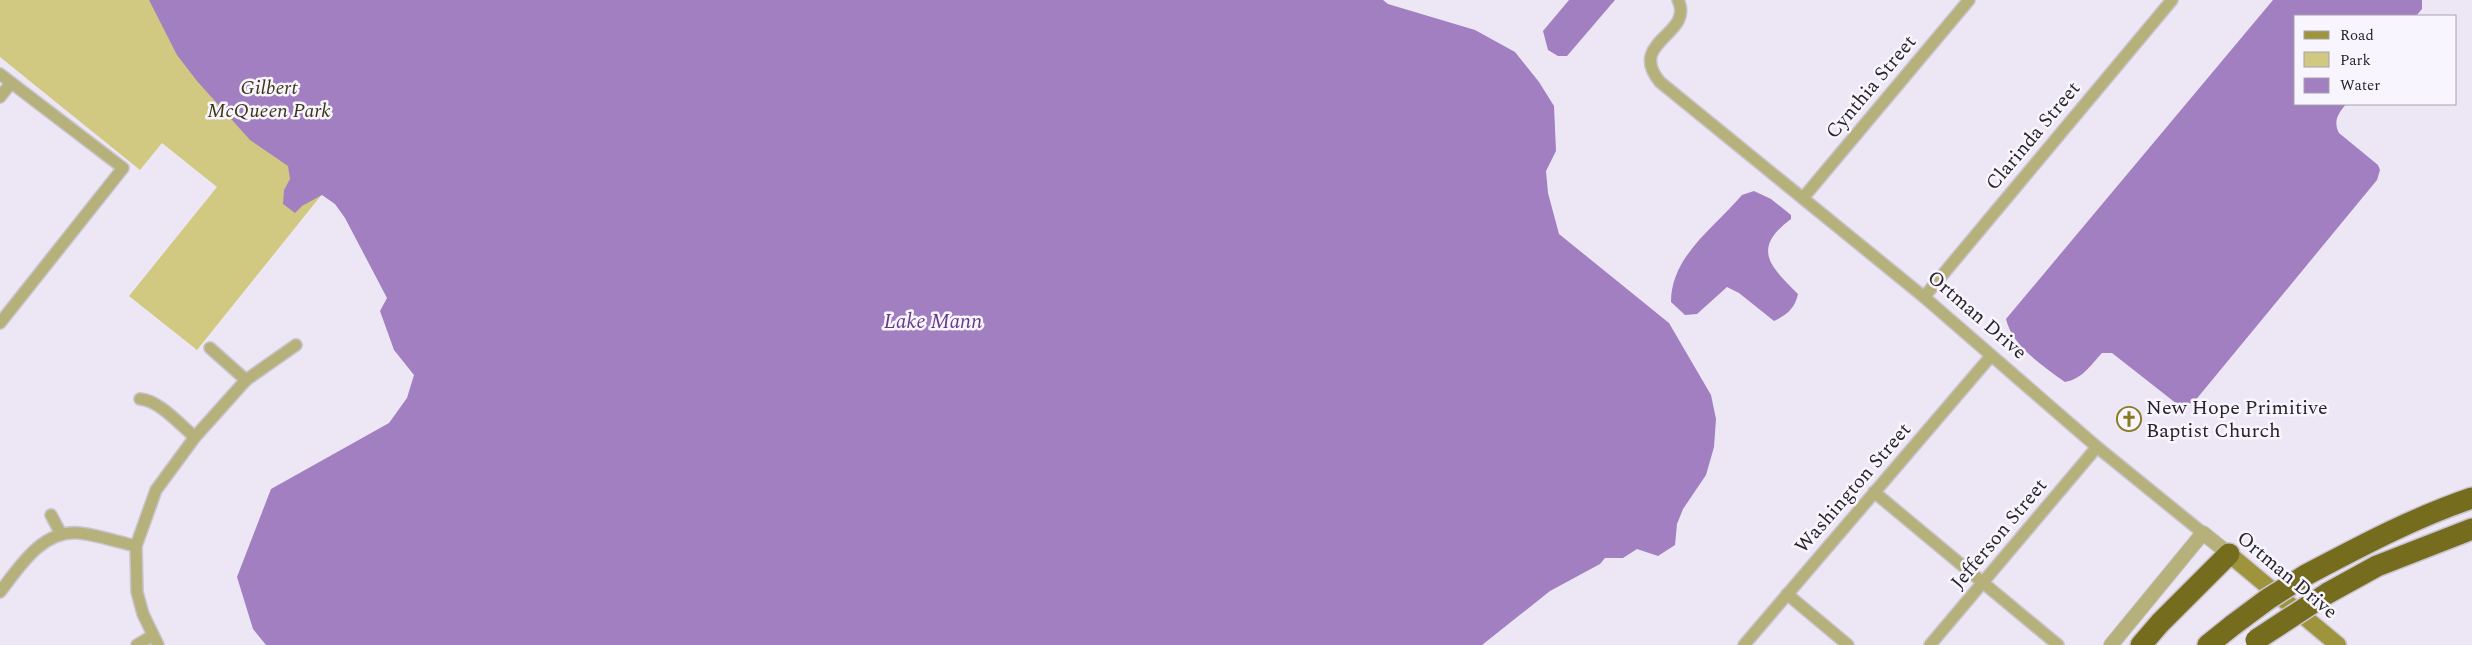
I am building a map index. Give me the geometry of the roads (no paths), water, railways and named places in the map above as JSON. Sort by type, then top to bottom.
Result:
[{"type":"highway","points":[[2208,645],[2268,599],[2306,575],[2428,513],[2472,498]]},
{"type":"highway","points":[[2253,643],[2328,593],[2377,566],[2472,528]]},
{"type":"highway","points":[[2141,645],[2160,623],[2229,554]]},
{"type":"main road","name":"Ortman Drive","points":[[2229,554],[2338,645]]},
{"type":"street","name":"Ortman Drive","points":[[1678,0],[1681,5],[1680,16],[1676,24],[1653,51],[1649,60],[1653,73],[1660,82],[1924,297],[2098,448],[2229,554]]},
{"type":"street","name":"Cynthia Street","points":[[1803,198],[1968,0]]},
{"type":"street","name":"Clarinda Street","points":[[1924,297],[2172,0]]},
{"type":"street","points":[[0,74],[123,168],[0,323]]},
{"type":"street","points":[[0,97],[11,83]]},
{"type":"street","points":[[137,645],[155,641],[143,614],[137,592],[136,546],[156,490],[195,437],[246,380],[296,345]]},
{"type":"street","points":[[210,348],[246,380]]},
{"type":"street","name":"Washington Street","points":[[1744,645],[1991,356]]},
{"type":"street","points":[[140,399],[147,399],[155,404],[195,437]]},
{"type":"street","name":"Jefferson Street","points":[[1930,645],[2098,448]]},
{"type":"street","points":[[1874,492],[2058,645]]},
{"type":"street","points":[[51,515],[61,534]]},
{"type":"street","points":[[0,592],[33,551],[61,534],[79,533],[136,546]]},
{"type":"street","points":[[2111,645],[2203,533]]},
{"type":"street","points":[[1787,594],[1848,645]]},
{"type":"water","name":"Lake Mann","points":[[149,0],[1383,0],[1388,4],[1475,30],[1515,52],[1539,82],[1554,106],[1556,151],[1546,171],[1548,193],[1559,234],[1669,323],[1711,395],[1716,419],[1714,447],[1706,475],[1683,509],[1677,524],[1675,545],[1658,556],[1637,549],[1623,558],[1605,558],[1600,564],[1550,591],[1482,645],[266,645],[253,629],[237,577],[271,489],[389,423],[407,398],[414,375],[394,350],[380,311],[387,298],[345,218],[335,204],[322,195],[302,206],[295,213],[283,204],[284,190],[290,179],[288,166],[250,140],[197,81],[177,55]]},
{"type":"water","points":[[1569,0],[1615,0],[1567,56],[1558,56],[1548,50],[1543,31]]},
{"type":"water","points":[[2273,0],[2422,0],[2422,9],[2417,15],[2294,15],[2294,105],[2345,105],[2336,121],[2339,133],[2378,165],[2380,170],[2377,180],[2194,402],[2177,404],[2112,353],[2102,353],[2081,375],[2065,382],[2038,362],[2022,347],[2009,329],[2006,319]]},
{"type":"water","points":[[1754,191],[1771,199],[1791,215],[1791,219],[1771,239],[1768,249],[1769,257],[1779,275],[1798,294],[1793,307],[1787,314],[1774,321],[1739,293],[1727,287],[1697,314],[1685,315],[1671,302],[1673,286],[1678,271],[1686,257],[1707,231],[1742,195]]},
{"type":"place","name":"New Hope Primitive Baptist Church","points":[[2129,419]]},
{"type":"park label","name":"Gilbert McQueen Park","points":[[269,100]]}]
